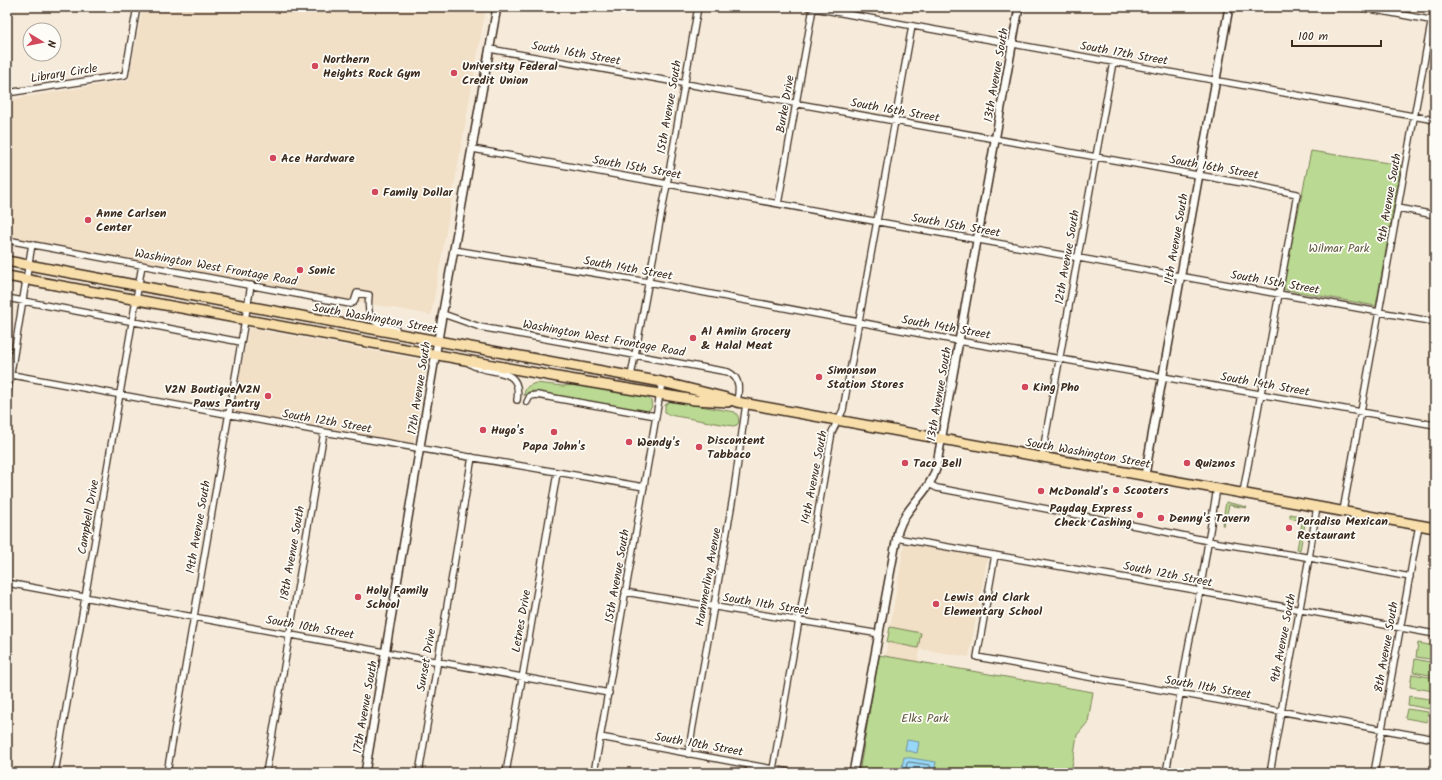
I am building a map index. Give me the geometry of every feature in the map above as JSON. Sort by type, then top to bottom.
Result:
[{"type":"main road","name":"South Washington Street","points":[[7,261],[662,382],[741,403]]},
{"type":"main road","name":"South Washington Street","points":[[7,276],[660,395],[695,400],[741,403],[1243,492],[1435,528]]},
{"type":"street","name":"Library Circle","points":[[7,93],[125,75],[137,7]]},
{"type":"street","name":"17th Avenue South","points":[[365,773],[442,314],[473,150],[497,7]]},
{"type":"street","name":"15th Avenue South","points":[[630,376],[667,184],[698,7]]},
{"type":"street","name":"South 17th Street","points":[[811,7],[1435,120]]},
{"type":"street","name":"Burke Drive","points":[[778,204],[797,104],[811,7]]},
{"type":"street","name":"13th Avenue South","points":[[853,773],[880,634],[896,538],[902,518],[929,484],[936,469],[1019,7]]},
{"type":"street","name":"11th Avenue South","points":[[1145,475],[1229,7]]},
{"type":"street","points":[[1360,7],[1433,20]]},
{"type":"street","name":"9th Avenue South","points":[[1343,511],[1380,312],[1414,116],[1433,20],[1434,7]]},
{"type":"street","name":"14th Avenue South","points":[[773,769],[832,432],[843,410],[912,26]]},
{"type":"street","name":"South 16th Street","points":[[490,49],[1297,194],[1278,294]]},
{"type":"street","name":"12th Avenue South","points":[[1042,456],[1113,62]]},
{"type":"street","name":"South 15th Street","points":[[473,150],[1435,322]]},
{"type":"street","points":[[1398,208],[1435,215]]},
{"type":"street","name":"Washington West Frontage Road","points":[[7,240],[350,304],[354,302],[357,293],[369,295],[368,312],[378,324],[407,333],[414,337]]},
{"type":"street","points":[[7,396],[9,375],[32,244]]},
{"type":"street","name":"South 14th Street","points":[[454,250],[648,282],[959,341],[1435,425]]},
{"type":"street","name":"Campbell Drive","points":[[55,773],[142,265]]},
{"type":"street","name":"19th Avenue South","points":[[167,773],[251,285]]},
{"type":"street","points":[[1243,492],[1278,294]]},
{"type":"street","points":[[7,298],[241,342]]},
{"type":"street","name":"Washington West Frontage Road","points":[[442,314],[480,326],[728,372],[733,374],[738,380],[741,403]]},
{"type":"street","points":[[468,361],[477,367],[502,372],[510,376],[517,384],[518,400]]},
{"type":"street","name":"South 12th Street","points":[[9,375],[324,432],[644,487]]},
{"type":"street","name":"15th Avenue South","points":[[594,773],[662,382]]},
{"type":"street","points":[[527,402],[530,396],[537,395],[656,416]]},
{"type":"street","name":"Hammerling Avenue","points":[[688,754],[733,497],[741,403]]},
{"type":"street","name":"18th Avenue South","points":[[266,773],[324,432]]},
{"type":"street","name":"Sunset Drive","points":[[419,773],[472,457]]},
{"type":"street","name":"Letnes Drive","points":[[506,773],[557,473]]},
{"type":"street","points":[[929,484],[937,488],[1410,577]]},
{"type":"street","points":[[1166,773],[1200,591],[1217,488]]},
{"type":"street","name":"9th Avenue South","points":[[1270,773],[1318,506]]},
{"type":"street","name":"8th Avenue South","points":[[1374,773],[1419,525]]},
{"type":"street","name":"South 12th Street","points":[[896,538],[1435,634]]},
{"type":"street","name":"South 11th Street","points":[[995,555],[977,657],[1435,739]]},
{"type":"street","name":"South 10th Street","points":[[7,583],[522,678],[608,692]]},
{"type":"street","name":"South 11th Street","points":[[625,592],[880,634]]},
{"type":"street","name":"South 10th Street","points":[[600,737],[794,773]]},
{"type":"street","points":[[748,773],[750,765]]},
{"type":"shaded area","points":[[143,7],[486,7],[431,315],[7,237],[7,100],[129,80]]},
{"type":"shaded area","points":[[249,328],[427,361],[413,444],[233,412]]},
{"type":"shaded area","name":"Lewis and Clark Elementary School","points":[[905,539],[988,554],[969,657],[920,649],[908,719],[876,712]]},
{"type":"green space","name":"Wilmar Park","points":[[1311,151],[1401,165],[1376,306],[1282,289]]},
{"type":"green space","points":[[536,383],[563,386],[578,385],[647,397],[651,401],[652,407],[646,411],[533,391],[528,392],[524,396],[527,387]]},
{"type":"green space","points":[[671,401],[735,412],[738,416],[739,422],[737,425],[733,426],[669,415],[665,412],[665,405]]},
{"type":"green space","points":[[1226,502],[1247,507],[1229,505],[1224,525],[1222,525]]},
{"type":"green space","points":[[1290,514],[1306,517],[1305,522],[1290,518]]},
{"type":"green space","points":[[1302,523],[1305,524],[1300,550],[1297,549]]},
{"type":"green space","points":[[890,627],[921,633],[918,648],[887,642]]},
{"type":"green space","points":[[1418,643],[1435,646],[1435,660],[1416,657]]},
{"type":"green space","name":"Elks Park","points":[[879,655],[1093,692],[1088,722],[1077,735],[1071,773],[859,773]]},
{"type":"green space","points":[[1415,659],[1435,663],[1435,676],[1413,672]]},
{"type":"green space","points":[[1412,674],[1435,678],[1433,691],[1410,687]]},
{"type":"green space","points":[[1409,696],[1430,699],[1429,709],[1408,705]]},
{"type":"green space","points":[[1407,709],[1428,712],[1427,722],[1405,718]]},
{"type":"water","points":[[907,740],[919,742],[917,753],[905,750]]},
{"type":"water","points":[[904,757],[936,762],[934,773],[901,772]]},
{"type":"place","name":"Northern Heights Rock Gym","points":[[315,66]]},
{"type":"place","name":"University Federal Credit Union","points":[[454,73]]},
{"type":"place","name":"Ace Hardware","points":[[273,158]]},
{"type":"place","name":"Family Dollar","points":[[375,192]]},
{"type":"place","name":"Anne Carlsen Center","points":[[88,220]]},
{"type":"place","name":"Sonic","points":[[300,270]]},
{"type":"place","name":"Al Amiin Grocery & Halal Meat","points":[[693,338]]},
{"type":"place","name":"Simonson Station Stores","points":[[819,377]]},
{"type":"place","name":"King Pho","points":[[1025,387]]},
{"type":"place","name":"V2N Boutique/V2N Paws Pantry","points":[[268,396]]},
{"type":"place","name":"Hugo's","points":[[483,430]]},
{"type":"place","name":"Papa John's","points":[[554,432]]},
{"type":"place","name":"Wendy's","points":[[629,442]]},
{"type":"place","name":"Discontent Tabbaco","points":[[699,447]]},
{"type":"place","name":"Taco Bell","points":[[905,463]]},
{"type":"place","name":"Quiznos","points":[[1187,463]]},
{"type":"place","name":"Scooters","points":[[1116,490]]},
{"type":"place","name":"McDonald's","points":[[1041,491]]},
{"type":"place","name":"Payday Express Check Cashing","points":[[1140,515]]},
{"type":"place","name":"Denny's Tavern","points":[[1161,518]]},
{"type":"place","name":"Paradiso Mexican Restaurant","points":[[1289,528]]},
{"type":"place","name":"Holy Family School","points":[[358,597]]},
{"type":"place","name":"Lewis and Clark Elementary School","points":[[936,604]]}]
